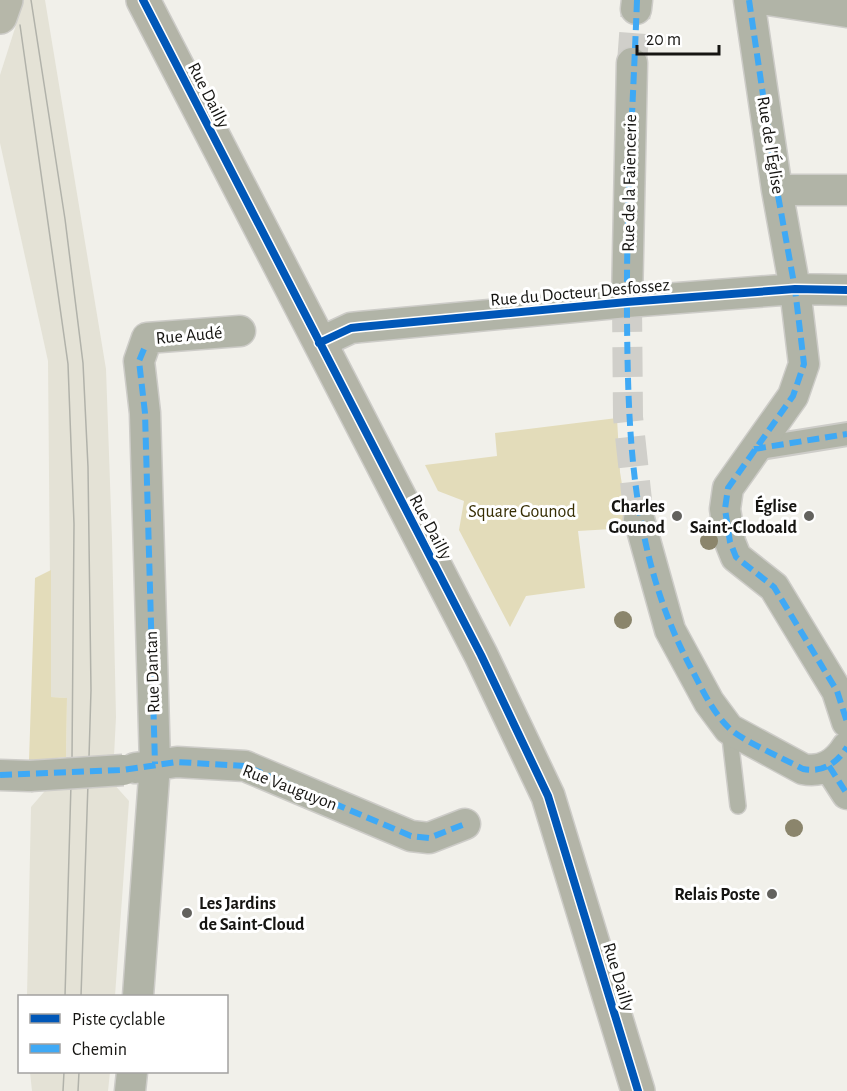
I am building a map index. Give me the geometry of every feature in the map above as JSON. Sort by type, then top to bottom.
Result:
[{"type":"highway","points":[[0,17],[6,0]]},
{"type":"main road","name":"Rue Dailly","points":[[143,0],[481,656],[548,796],[638,1091]]},
{"type":"street","name":"Rue de l'Église","points":[[749,0],[777,190],[795,289],[803,372],[793,396],[754,449],[726,495],[725,509],[733,551],[740,562],[774,587],[837,691],[847,722]]},
{"type":"street","points":[[768,0],[847,12]]},
{"type":"street","name":"Rue de la Faïencerie","points":[[627,302],[632,63]]},
{"type":"street","points":[[777,190],[847,190]]},
{"type":"street","name":"Rue du Docteur Desfossez","points":[[320,344],[351,328],[795,289],[847,290]]},
{"type":"street","name":"Rue Audé","points":[[144,349],[147,338],[240,331]]},
{"type":"street","name":"Rue Dantan","points":[[138,995],[155,764],[146,413],[139,361],[144,349]]},
{"type":"street","points":[[754,449],[847,434]]},
{"type":"street","points":[[639,519],[670,630],[709,702],[729,729],[803,769],[819,770],[838,757],[847,794]]},
{"type":"street","name":"Rue Vauguyon","points":[[0,775],[30,776],[123,770],[177,762],[245,766],[411,836],[429,838],[465,824]]},
{"type":"street","points":[[130,1091],[132,1073]]},
{"type":"lane","points":[[729,729],[738,806]]},
{"type":"shaded area","points":[[24,0],[45,0],[106,369],[116,717],[114,756],[66,757],[67,698],[51,697],[48,361],[0,143],[0,75]]},
{"type":"shaded area","points":[[112,782],[129,801],[115,995],[27,995],[31,807],[50,785]]},
{"type":"shaded area","points":[[30,1073],[110,1073],[108,1091],[32,1091]]},
{"type":"green space","name":"Square Gounod","points":[[617,418],[620,472],[629,528],[578,531],[585,588],[526,596],[510,627],[459,530],[464,501],[438,491],[425,465],[497,456],[495,433]]},
{"type":"green space","points":[[51,570],[51,697],[67,698],[66,757],[29,761],[35,578]]},
{"type":"tunnel","points":[[632,63],[636,9]]},
{"type":"tunnel","points":[[627,302],[628,417],[639,519]]},
{"type":"tram line","points":[[31,0],[65,219],[83,363],[88,467],[91,690],[89,757]]},
{"type":"tram line","points":[[20,25],[68,364],[74,524],[72,758]]},
{"type":"tram line","points":[[81,995],[88,783]]},
{"type":"tram line","points":[[65,995],[71,784]]},
{"type":"tram line","points":[[63,1091],[64,1073]]},
{"type":"tram line","points":[[78,1091],[79,1073]]},
{"type":"marked path","points":[[637,0],[628,238],[629,409],[637,498],[645,542],[657,585],[672,628],[700,685],[717,714],[728,727],[752,743],[803,769],[817,770],[829,766],[847,747]]},
{"type":"marked path","points":[[749,0],[777,190],[795,289],[804,364],[793,396],[728,488],[725,509],[730,542],[736,557],[774,587],[837,691],[847,722]]},
{"type":"marked path","points":[[144,349],[139,361],[145,413],[155,764]]},
{"type":"marked path","points":[[754,449],[847,434]]},
{"type":"marked path","points":[[0,775],[123,770],[177,762],[245,766],[411,836],[429,838],[465,824]]},
{"type":"marked path","points":[[829,766],[847,794]]},
{"type":"cycle path","points":[[143,0],[481,655],[548,796],[638,1091]]},
{"type":"cycle path","points":[[319,343],[351,328],[360,327],[795,289],[847,290]]},
{"type":"place","name":"Charles Gounod","points":[[677,516]]},
{"type":"place","name":"Église Saint-Clodoald","points":[[809,516]]},
{"type":"place","name":"Relais Poste","points":[[772,894]]},
{"type":"place","name":"Les Jardins de Saint-Cloud","points":[[187,913]]}]
